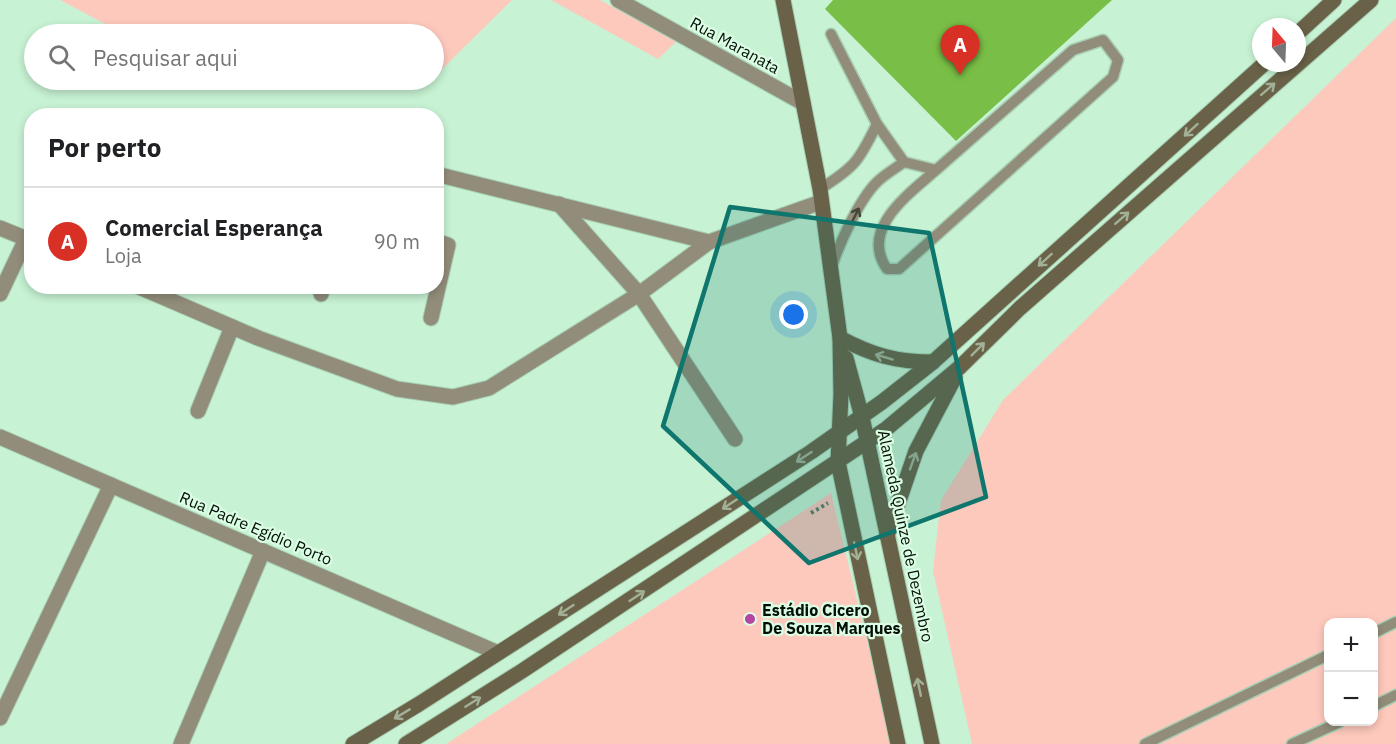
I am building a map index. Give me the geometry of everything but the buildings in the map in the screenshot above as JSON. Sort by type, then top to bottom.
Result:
[{"type":"main road","name":"Alameda Quinze de Dezembro","points":[[783,0],[821,196],[840,338],[838,462],[898,744]]},
{"type":"main road","points":[[1306,26],[1334,0]]},
{"type":"main road","points":[[406,744],[522,671],[886,429],[960,367],[1020,308],[1371,0]]},
{"type":"main road","points":[[353,744],[498,653],[862,417],[933,362],[1255,72]]},
{"type":"main road","name":"Alameda Quinze de Dezembro","points":[[840,338],[862,417],[932,744]]},
{"type":"main road","points":[[840,338],[858,348],[891,360],[933,362]]},
{"type":"main road","points":[[887,536],[916,451],[960,367]]},
{"type":"street","name":"Rua Maranata","points":[[618,0],[803,103]]},
{"type":"street","points":[[444,176],[709,242]]},
{"type":"street","points":[[156,294],[232,327],[398,389],[453,397],[489,388],[639,294],[709,242],[821,196]]},
{"type":"street","points":[[559,204],[639,294],[735,439]]},
{"type":"street","points":[[0,228],[24,238]]},
{"type":"street","points":[[444,244],[448,245],[444,262]]},
{"type":"street","points":[[0,294],[24,249]]},
{"type":"street","points":[[431,318],[437,294]]},
{"type":"street","points":[[198,411],[232,327]]},
{"type":"street","name":"Rua Padre Egídio Porto","points":[[0,437],[498,653]]},
{"type":"street","points":[[0,718],[111,485]]},
{"type":"street","points":[[181,744],[263,550]]},
{"type":"lane","points":[[831,34],[877,124],[904,162],[936,170]]},
{"type":"lane","points":[[1102,40],[1118,60],[1113,77],[899,269],[887,269],[879,259],[880,233],[891,211],[936,170],[1073,50],[1102,40]]},
{"type":"lane","points":[[821,196],[858,161],[877,124]]},
{"type":"lane","points":[[831,269],[839,246],[863,200],[878,181],[904,162]]},
{"type":"lane","points":[[1378,631],[1396,622]]},
{"type":"lane","points":[[1145,744],[1324,656]]},
{"type":"lane","points":[[1378,704],[1396,695]]},
{"type":"lane","points":[[1292,744],[1331,726]]},
{"type":"highlighted area","points":[[730,207],[929,233],[986,497],[809,563],[663,426]]},
{"type":"shaded area","points":[[60,0],[512,0],[444,67],[444,24],[105,24]]},
{"type":"shaded area","points":[[551,0],[600,0],[676,42],[658,59]]},
{"type":"shaded area","points":[[1396,18],[1396,744],[972,744],[933,571],[941,500],[1003,400]]},
{"type":"shaded area","name":"Estádio Cicero De Souza Marques","points":[[831,493],[892,744],[446,744]]},
{"type":"place","name":"Comercial Esperança","points":[[960,75]]},
{"type":"place","name":"Estádio Cicero De Souza Marques","points":[[750,619]]}]
